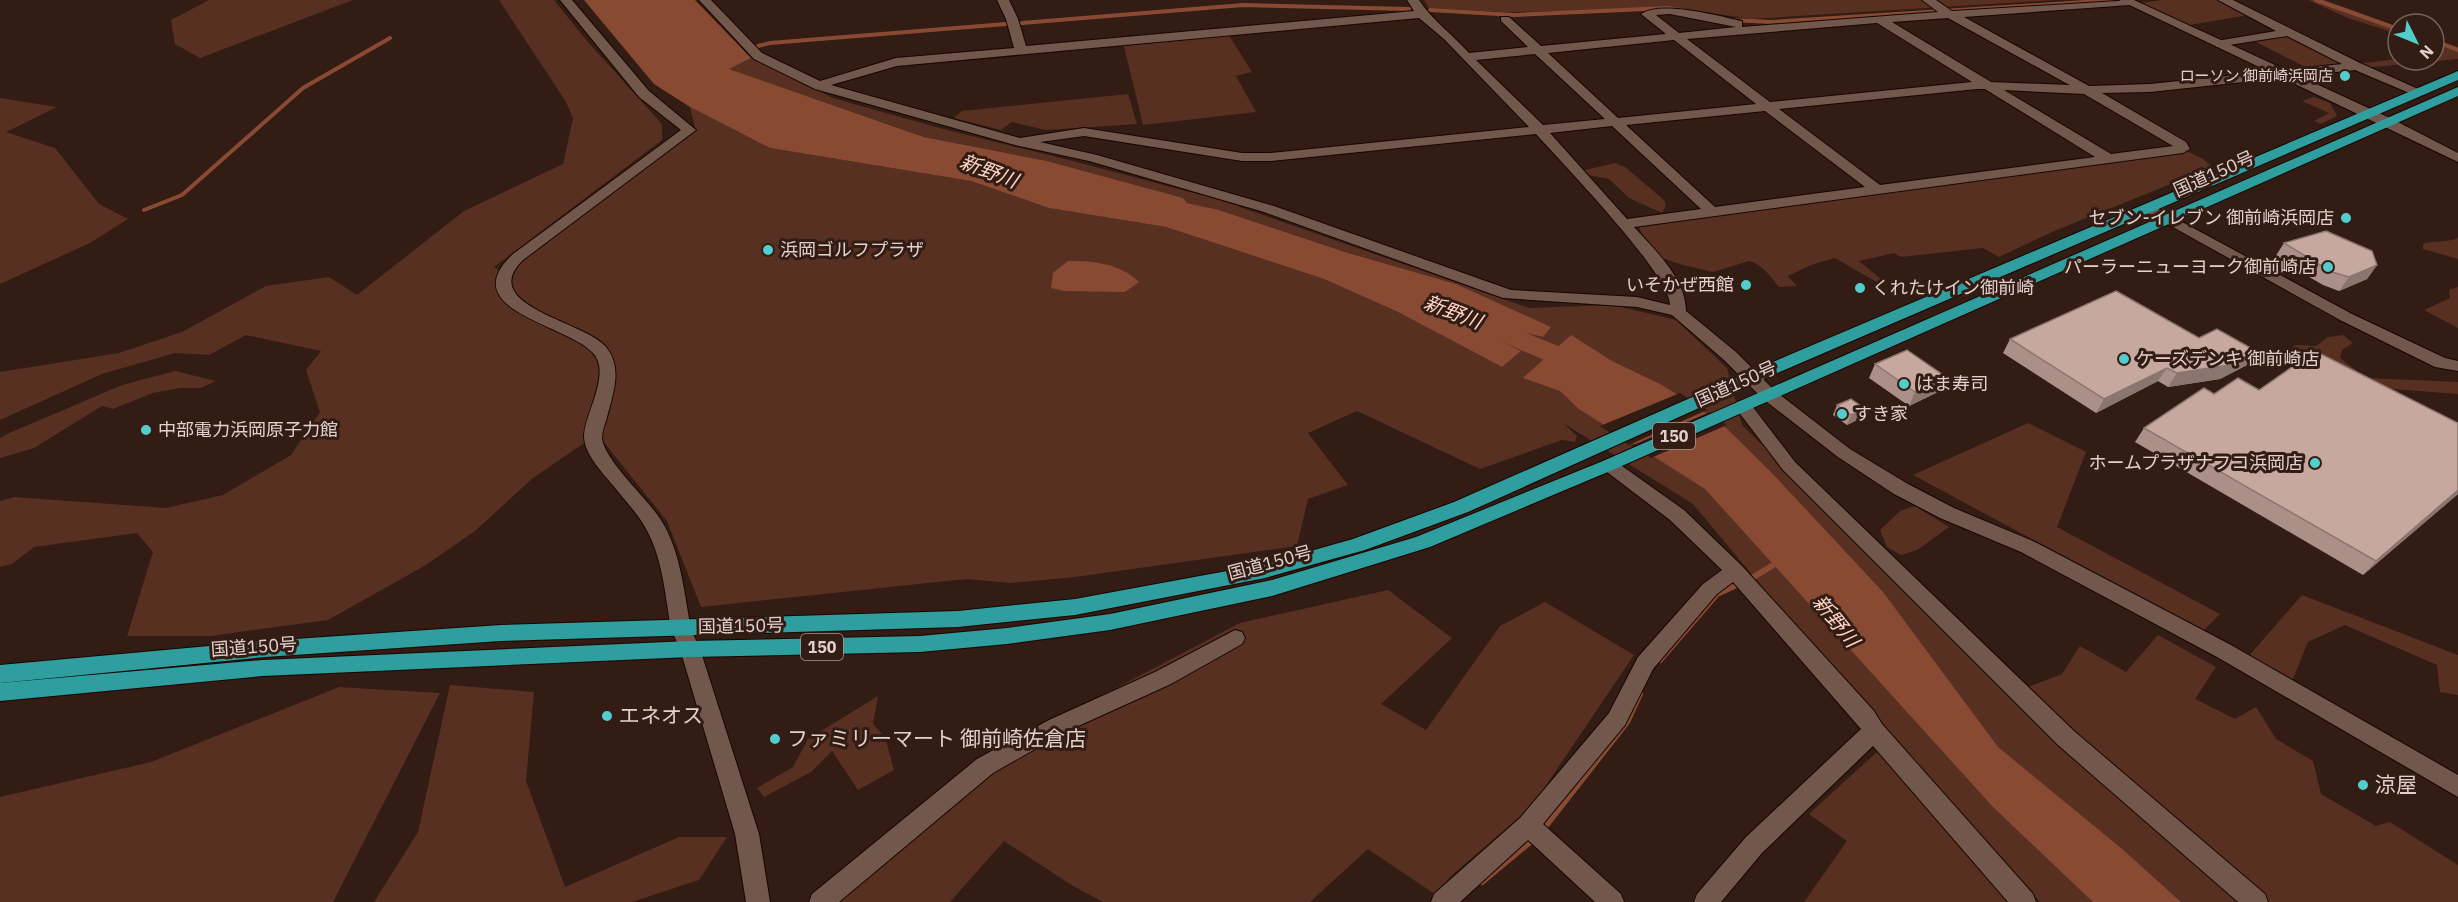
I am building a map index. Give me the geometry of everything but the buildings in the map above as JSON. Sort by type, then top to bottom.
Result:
[{"type":"highway","name":"国道150号","points":[[0,692],[263,668],[958,619],[1075,608],[1264,571],[1409,527],[1461,507],[1752,377],[2458,75]]},
{"type":"highway","name":"国道150号","points":[[0,674],[336,644],[501,633],[920,644],[1110,622],[1272,588],[1424,542],[1614,463],[2458,91]]},
{"type":"street","points":[[566,0],[644,94],[689,130],[518,256],[506,268],[502,281],[503,292],[512,302],[584,339],[599,349],[606,360],[608,377],[593,437],[598,453],[637,500],[658,533],[667,553],[686,639],[747,834],[758,902]]},
{"type":"street","points":[[705,0],[758,56],[820,86],[1020,142],[1092,158],[1269,209],[1509,295],[1637,302],[1678,312],[1696,325],[1769,394],[1844,453],[1901,489],[1947,513],[2028,548],[2224,651],[2458,787]]},
{"type":"street","points":[[1003,0],[1012,19],[1021,50]]},
{"type":"street","points":[[1413,0],[1422,14],[1448,36],[1466,57],[1539,129],[1656,260],[1678,297],[1678,312]]},
{"type":"street","points":[[1623,224],[2183,149],[2181,145],[1928,0]]},
{"type":"street","points":[[2224,0],[2356,66],[2419,92]]},
{"type":"street","points":[[1466,57],[1945,11],[2128,1],[2387,122],[2458,158]]},
{"type":"street","points":[[1774,27],[1723,22],[1682,11],[1647,14],[1877,190]]},
{"type":"street","points":[[820,86],[829,81],[896,62],[1422,14]]},
{"type":"street","points":[[1505,19],[1712,212]]},
{"type":"street","points":[[1878,19],[2109,159]]},
{"type":"street","points":[[2220,44],[2289,32]]},
{"type":"street","points":[[1020,142],[1084,132],[1242,157],[1271,157],[1767,106],[1989,86],[2086,90],[2150,88],[2356,66]]},
{"type":"street","points":[[2149,208],[2346,317],[2441,363],[2458,366]]},
{"type":"street","points":[[1736,409],[1789,466],[2066,738],[2256,902]]},
{"type":"street","points":[[1614,463],[1677,515],[1735,571],[1866,717],[1874,731],[2024,902]]},
{"type":"street","points":[[1443,902],[1528,825],[1617,719],[1645,663],[1710,589],[1735,571]]},
{"type":"street","points":[[821,902],[985,766],[1057,726],[1163,678],[1234,638]]},
{"type":"street","points":[[1706,902],[1754,845],[1874,731]]},
{"type":"street","points":[[1528,825],[1612,902]]},
{"type":"shaded area","points":[[209,0],[353,0],[200,58],[175,44],[171,20]]},
{"type":"shaded area","points":[[499,0],[554,0],[587,41],[662,124],[662,140],[494,267],[508,276],[514,265],[696,131],[690,107],[770,148],[971,181],[1049,208],[1166,227],[1324,279],[1398,312],[1502,367],[1520,351],[1440,313],[1543,337],[1456,284],[1345,252],[1219,210],[1187,203],[1182,198],[1047,161],[925,137],[728,69],[751,58],[833,98],[943,129],[1220,200],[1529,308],[1613,305],[1676,320],[1727,368],[1742,425],[1822,503],[2065,727],[2028,687],[2062,674],[2080,646],[2126,672],[2158,635],[2216,667],[2195,699],[2235,719],[2256,707],[2276,739],[2313,761],[2321,794],[2376,826],[2390,822],[2458,865],[2458,902],[2040,902],[1865,710],[1693,504],[1563,423],[1577,436],[1575,442],[1562,440],[1480,469],[1357,411],[1308,433],[1348,485],[1308,499],[1297,546],[1075,577],[1010,583],[966,579],[701,607],[667,521],[602,440],[584,443],[533,478],[475,531],[426,565],[328,620],[211,636],[127,636],[153,552],[137,533],[34,547],[12,564],[0,567],[0,501],[14,497],[166,508],[223,495],[291,455],[320,412],[306,370],[321,351],[246,335],[209,355],[175,353],[102,374],[0,420],[0,372],[119,353],[182,332],[266,286],[329,277],[357,295],[464,211],[563,164],[573,118],[566,102]]},
{"type":"shaded area","points":[[1424,0],[2055,0],[1752,19],[1684,9],[1505,12],[1429,8]]},
{"type":"shaded area","points":[[2162,0],[2219,0],[2248,15],[2190,25],[2140,3]]},
{"type":"shaded area","points":[[2308,0],[2325,0],[2386,23],[2386,30],[2348,18]]},
{"type":"shaded area","points":[[1228,34],[1252,72],[1236,76],[1256,112],[1143,125],[1124,46]]},
{"type":"shaded area","points":[[2292,34],[2350,63],[2311,70],[2250,39]]},
{"type":"shaded area","points":[[2446,43],[2458,47],[2458,59],[2446,60]]},
{"type":"shaded area","points":[[2386,60],[2386,66],[2363,68],[2356,64]]},
{"type":"shaded area","points":[[1128,94],[1137,124],[1046,130],[1012,122],[1001,130],[954,118],[962,111]]},
{"type":"shaded area","points":[[2314,97],[2330,103],[2337,116],[2321,124],[2314,121],[2329,113],[2302,101]]},
{"type":"shaded area","points":[[0,98],[57,107],[6,132],[55,148],[99,204],[128,219],[90,243],[0,284]]},
{"type":"shaded area","points":[[2183,149],[2213,167],[2052,232],[1999,257],[1983,248],[1901,257],[1894,253],[1859,261],[1887,284],[1880,284],[1835,258],[1811,265],[1788,276],[1797,286],[1779,287],[1762,268],[1749,261],[1713,272],[1662,258],[1645,241],[1639,227]]},
{"type":"shaded area","points":[[1615,163],[1625,167],[1664,200],[1666,205],[1662,213],[1629,198],[1609,179],[1587,175],[1581,171]]},
{"type":"shaded area","points":[[2458,238],[2458,259],[2423,249],[2423,244]]},
{"type":"shaded area","points":[[2458,287],[2458,328],[2424,310],[2450,298],[2449,290]]},
{"type":"shaded area","points":[[2343,335],[2353,343],[2342,350],[2340,358],[2366,378],[2458,382],[2458,394],[2379,388],[2300,361],[2289,351],[2295,345],[2316,346],[2328,337]]},
{"type":"shaded area","points":[[175,371],[216,381],[201,388],[180,388],[153,393],[113,409],[102,406],[34,448],[0,458],[0,438],[7,434],[122,385]]},
{"type":"shaded area","points":[[2028,423],[2086,452],[2057,527],[2220,614],[2203,631],[1913,475]]},
{"type":"shaded area","points":[[1915,506],[1949,527],[1917,550],[1901,555],[1887,547],[1880,530],[1900,511]]},
{"type":"shaded area","points":[[1388,590],[1452,638],[1381,704],[1426,730],[1500,626],[1545,602],[1634,655],[1532,806],[1451,876],[1436,895],[1368,849],[1310,902],[1103,902],[1073,886],[1004,841],[950,902],[830,902],[948,803],[1073,719],[1095,699],[1240,623]]},
{"type":"shaded area","points":[[2302,595],[2458,655],[2458,695],[2440,692],[2437,665],[2345,625],[2308,642],[2292,681],[2248,657]]},
{"type":"shaded area","points":[[450,685],[534,692],[526,781],[565,887],[679,837],[727,837],[699,880],[632,902],[374,902],[418,832]]},
{"type":"shaded area","points":[[339,687],[440,693],[333,902],[0,902],[0,797],[151,762]]},
{"type":"shaded area","points":[[878,696],[873,724],[885,737],[894,770],[858,790],[832,751],[811,772],[764,797],[757,788],[793,767],[808,739]]},
{"type":"shaded area","points":[[1878,751],[2012,902],[1804,902],[1847,841],[1809,814]]},
{"type":"water","points":[[584,0],[695,0],[751,58],[729,69],[924,137],[1047,161],[1183,198],[1187,203],[1219,210],[1345,252],[1456,284],[1551,327],[1543,337],[1444,314],[1521,351],[1502,367],[1398,312],[1324,279],[1166,227],[1049,208],[971,181],[770,148],[690,107],[654,84]]},
{"type":"water","points":[[1068,261],[1106,264],[1123,271],[1139,282],[1125,292],[1065,291],[1051,288],[1053,273]]},
{"type":"water","points":[[1571,335],[1612,361],[1662,385],[1719,421],[1772,473],[1883,592],[1998,747],[2121,848],[2181,902],[2093,902],[1993,807],[1705,489],[1579,409],[1560,391],[1523,378]]},
{"type":"pier","points":[[1680,393],[1707,410],[1629,445],[1600,426]]},
{"type":"pier","points":[[1710,412],[1727,425],[1651,458],[1631,446]]},
{"type":"waterway","points":[[1732,20],[1771,22],[2117,0]]},
{"type":"waterway","points":[[2316,0],[2386,25]]},
{"type":"waterway","points":[[1022,23],[1243,5],[1409,9]]},
{"type":"waterway","points":[[1430,10],[1515,15],[1667,8],[1694,12]]},
{"type":"waterway","points":[[758,46],[770,43],[1006,24]]},
{"type":"waterway","points":[[144,210],[182,195],[303,88],[390,38]]},
{"type":"waterway","points":[[2446,46],[2458,50]]},
{"type":"waterway","name":"新野川","points":[[1441,306],[1587,368]]},
{"type":"waterway","points":[[1660,660],[1717,594],[1752,578],[1778,562]]},
{"type":"waterway","points":[[1541,832],[1627,722],[1640,694]]},
{"type":"waterway","points":[[1482,882],[1535,838]]},
{"type":"place","name":"ローソン 御前崎浜岡店","points":[[2345,76]]},
{"type":"place","name":"セブン-イレブン 御前崎浜岡店","points":[[2346,218]]},
{"type":"place","name":"浜岡ゴルフプラザ","points":[[768,250]]},
{"type":"place","name":"パーラーニューヨーク御前崎店","points":[[2328,267]]},
{"type":"place","name":"いそかぜ西館","points":[[1746,285]]},
{"type":"place","name":"くれたけイン御前崎","points":[[1860,288]]},
{"type":"place","name":"ケーズデンキ 御前崎店","points":[[2124,359]]},
{"type":"place","name":"はま寿司","points":[[1904,384]]},
{"type":"place","name":"すき家","points":[[1842,414]]},
{"type":"place","name":"中部電力浜岡原子力館","points":[[146,430]]},
{"type":"place","name":"ホームプラザナフコ浜岡店","points":[[2315,463]]},
{"type":"place","name":"エネオス","points":[[607,716]]},
{"type":"place","name":"ファミリーマート 御前崎佐倉店","points":[[775,739]]},
{"type":"place","name":"涼屋","points":[[2363,785]]}]
